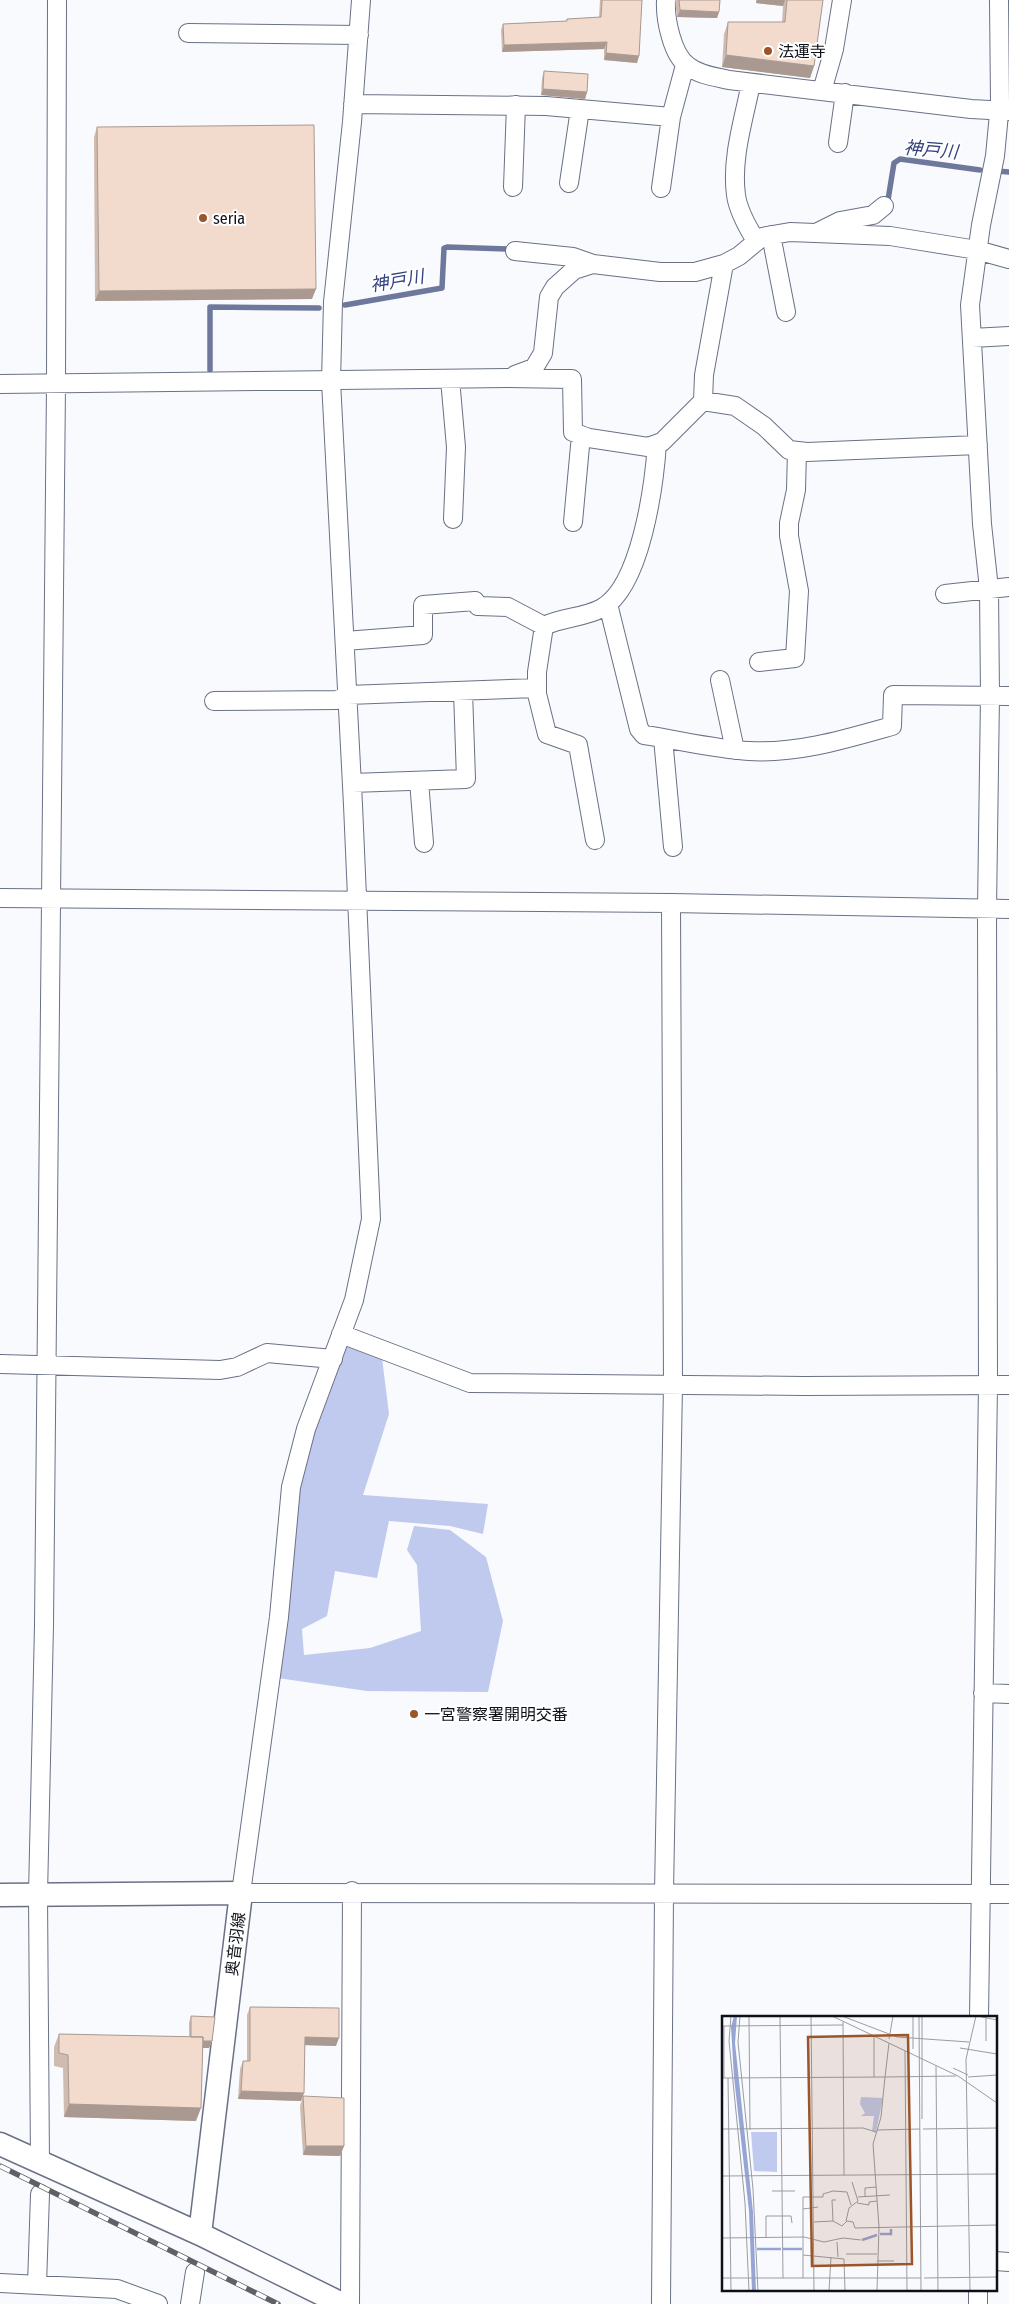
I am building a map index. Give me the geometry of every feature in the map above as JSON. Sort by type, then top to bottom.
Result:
[{"type":"main road","name":"奥音羽線","points":[[0,1895],[240,1893],[200,2234]]},
{"type":"main road","points":[[0,2144],[200,2234],[342,2304]]},
{"type":"street","points":[[40,2163],[38,1895],[44,1625],[56,385],[57,0]]},
{"type":"street","points":[[361,0],[353,104],[333,302],[331,381],[358,902],[371,1219],[354,1300],[306,1429],[291,1487],[279,1617],[240,1893],[352,1891],[1009,1894]]},
{"type":"street","points":[[666,0],[665,14],[668,32],[686,65],[694,70],[729,80],[751,83],[971,109],[1004,110]]},
{"type":"street","points":[[822,91],[834,49],[842,0]]},
{"type":"street","points":[[979,2016],[988,1385],[987,909],[990,696],[989,589],[982,524],[970,305],[977,250],[1004,110],[999,0]]},
{"type":"street","points":[[188,33],[359,35]]},
{"type":"street","points":[[661,188],[672,117],[686,65]]},
{"type":"street","points":[[751,83],[735,174],[736,197],[748,229],[764,238],[786,312]]},
{"type":"street","points":[[838,143],[845,93]]},
{"type":"street","points":[[353,104],[516,105],[672,117]]},
{"type":"street","points":[[513,187],[516,105]]},
{"type":"street","points":[[569,183],[580,109]]},
{"type":"street","points":[[816,233],[840,221],[873,215],[884,206]]},
{"type":"street","points":[[515,251],[573,257],[593,264],[660,272],[695,272],[724,264],[764,238],[790,232],[890,236],[977,250],[1009,259]]},
{"type":"street","points":[[507,378],[534,368],[543,353],[549,297],[555,287],[574,270],[593,264]]},
{"type":"street","points":[[0,384],[56,385],[507,378],[572,379],[573,432],[648,447],[662,442],[703,401],[704,375],[724,264]]},
{"type":"street","points":[[972,338],[1009,336]]},
{"type":"street","points":[[450,379],[456,447],[453,519]]},
{"type":"street","points":[[703,401],[735,406],[764,426],[789,450],[807,452],[978,445]]},
{"type":"street","points":[[573,522],[581,435]]},
{"type":"street","points":[[345,641],[423,635],[423,605],[475,601],[478,606],[508,607],[544,626],[602,609],[617,596],[629,578],[636,559],[655,466],[657,444]]},
{"type":"street","points":[[759,662],[796,658],[799,591],[789,536],[789,523],[796,490],[797,451]]},
{"type":"street","points":[[945,594],[1009,587]]},
{"type":"street","points":[[608,604],[639,728],[644,735],[735,750],[782,751],[816,746],[892,726],[893,695],[1009,696]]},
{"type":"street","points":[[544,626],[537,688],[547,734],[578,745],[595,840]]},
{"type":"street","points":[[720,680],[735,750]]},
{"type":"street","points":[[214,701],[337,700],[348,696],[537,688]]},
{"type":"street","points":[[352,783],[466,779],[463,691]]},
{"type":"street","points":[[663,738],[673,847]]},
{"type":"street","points":[[419,780],[424,843]]},
{"type":"street","points":[[0,898],[671,903],[1009,909]]},
{"type":"street","points":[[661,2304],[664,1893],[673,1385],[671,903]]},
{"type":"street","points":[[341,1334],[470,1383],[673,1385],[1009,1384]]},
{"type":"street","points":[[0,1364],[220,1370],[237,1367],[267,1353],[333,1359]]},
{"type":"street","points":[[983,1693],[1009,1694]]},
{"type":"street","points":[[350,2304],[352,1891]]},
{"type":"street","points":[[37,2285],[40,2194]]},
{"type":"street","points":[[996,2262],[1009,2262]]},
{"type":"street","points":[[190,2304],[195,2272]]},
{"type":"street","points":[[0,2284],[117,2289],[158,2304]]},
{"type":"shaded area","points":[[341,1334],[381,1350],[389,1414],[363,1495],[488,1504],[483,1534],[450,1526],[389,1521],[377,1578],[335,1571],[327,1616],[302,1629],[304,1655],[370,1648],[421,1631],[417,1565],[407,1550],[414,1526],[450,1530],[486,1557],[503,1621],[488,1692],[367,1691],[271,1677],[291,1487]]},
{"type":"building","points":[[602,0],[642,0],[639,56],[606,53],[607,42],[504,45],[503,24],[567,21],[567,19],[601,17]]},
{"type":"building","points":[[679,0],[720,0],[719,12],[680,10]]},
{"type":"building","name":"法運寺","points":[[787,0],[823,0],[814,66],[726,55],[728,22],[785,22]]},
{"type":"building","points":[[544,71],[588,74],[587,92],[543,89]]},
{"type":"building","name":"seria","points":[[314,125],[316,289],[99,291],[97,127]]},
{"type":"building","points":[[250,2007],[339,2008],[339,2038],[305,2037],[304,2093],[241,2091],[243,2061],[250,2061]]},
{"type":"building","points":[[191,2016],[215,2017],[212,2041],[203,2041],[203,2037],[191,2037]]},
{"type":"building","points":[[59,2034],[203,2037],[201,2108],[69,2104],[68,2055],[59,2053]]},
{"type":"building","points":[[303,2096],[344,2098],[344,2146],[306,2146]]},
{"type":"waterway","name":"神戸川","points":[[887,206],[894,163],[900,159],[980,170]]},
{"type":"waterway","name":"神戸川","points":[[997,171],[1009,172]]},
{"type":"waterway","name":"神戸川","points":[[345,305],[442,288],[444,248],[507,249]]},
{"type":"waterway","name":"神戸川","points":[[210,370],[210,307],[319,308]]},
{"type":"railway","points":[[0,2166],[278,2304]]},
{"type":"place","name":"法運寺","points":[[768,51]]},
{"type":"place","name":"seria","points":[[203,218]]},
{"type":"place","name":"一宮警察署開明交番","points":[[414,1714]]}]
